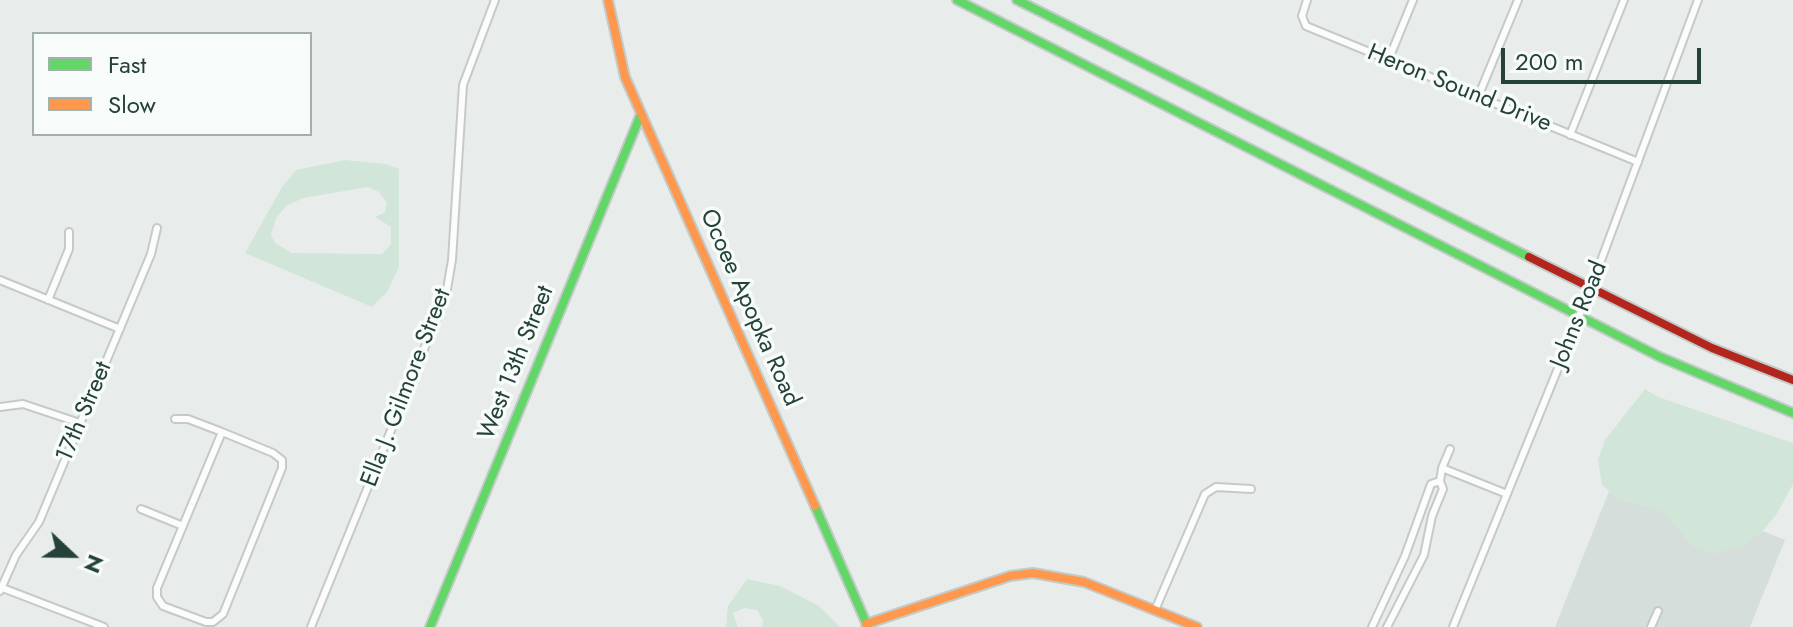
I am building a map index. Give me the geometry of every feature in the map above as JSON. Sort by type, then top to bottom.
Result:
[{"type":"main road","name":"Ocoee Apopka Road","points":[[608,0],[616,49],[641,114],[867,625]]},
{"type":"main road","points":[[957,0],[1660,357],[1793,413]]},
{"type":"main road","points":[[1017,0],[1712,348],[1793,380]]},
{"type":"main road","name":"West 13th Street","points":[[430,627],[641,114]]},
{"type":"main road","points":[[867,625],[1010,576],[1033,573],[1084,582],[1197,627]]},
{"type":"street","name":"Ella J. Gilmore Street","points":[[311,627],[446,295],[452,260],[463,85],[495,0]]},
{"type":"street","name":"Heron Sound Drive","points":[[1307,0],[1302,16],[1306,26],[1638,162]]},
{"type":"street","points":[[1388,61],[1413,0]]},
{"type":"street","points":[[1478,97],[1518,0]]},
{"type":"street","points":[[1570,135],[1622,0]]},
{"type":"street","name":"Johns Road","points":[[1453,627],[1596,274],[1698,0]]},
{"type":"street","name":"17th Street","points":[[0,588],[16,555],[39,522],[151,254],[157,228]]},
{"type":"street","points":[[48,300],[69,249],[69,232]]},
{"type":"street","points":[[0,280],[120,329]]},
{"type":"street","points":[[0,407],[23,404],[80,423]]},
{"type":"street","points":[[175,419],[188,419],[222,432],[273,453],[282,460],[282,468],[223,614],[213,622],[194,619],[163,606],[157,597],[157,588],[222,432]]},
{"type":"street","points":[[1387,627],[1424,555],[1432,516],[1443,489],[1440,481],[1442,468],[1450,449]]},
{"type":"street","points":[[1442,468],[1507,494]]},
{"type":"street","points":[[1372,627],[1405,556],[1431,484],[1440,481]]},
{"type":"street","points":[[1155,610],[1205,494],[1216,487],[1251,489]]},
{"type":"street","points":[[141,509],[183,526]]},
{"type":"street","points":[[0,588],[104,627]]},
{"type":"street","points":[[1651,627],[1658,611]]},
{"type":"street","points":[[191,627],[194,619]]},
{"type":"shaded area","points":[[1617,471],[1785,540],[1750,627],[1555,627]]},
{"type":"green space","points":[[345,160],[386,164],[399,169],[399,267],[387,292],[372,307],[245,253],[282,187],[296,170]],"holes":[[[368,187],[379,192],[387,203],[385,212],[375,217],[391,227],[391,244],[382,254],[292,253],[275,243],[271,235],[276,218],[286,206],[303,198]]]},
{"type":"green space","points":[[1645,389],[1658,397],[1793,443],[1793,484],[1776,515],[1761,533],[1740,547],[1712,554],[1693,546],[1663,512],[1618,499],[1602,485],[1598,460],[1605,440]]},
{"type":"green space","points":[[747,579],[780,586],[819,606],[840,627],[762,627],[763,620],[757,610],[744,608],[733,613],[738,627],[726,627],[728,606]]},
{"type":"traffic: fast","points":[[957,0],[1660,357],[1793,413]]},
{"type":"traffic: fast","points":[[1017,0],[1529,257]]},
{"type":"traffic: fast","points":[[430,627],[641,114]]},
{"type":"traffic: fast","points":[[815,506],[868,627]]},
{"type":"traffic: slow","points":[[608,0],[625,77],[815,506]]},
{"type":"traffic: slow","points":[[866,624],[1010,576],[1033,573],[1084,582],[1197,627]]},
{"type":"traffic: jam","points":[[1529,257],[1712,348],[1793,380]]}]
